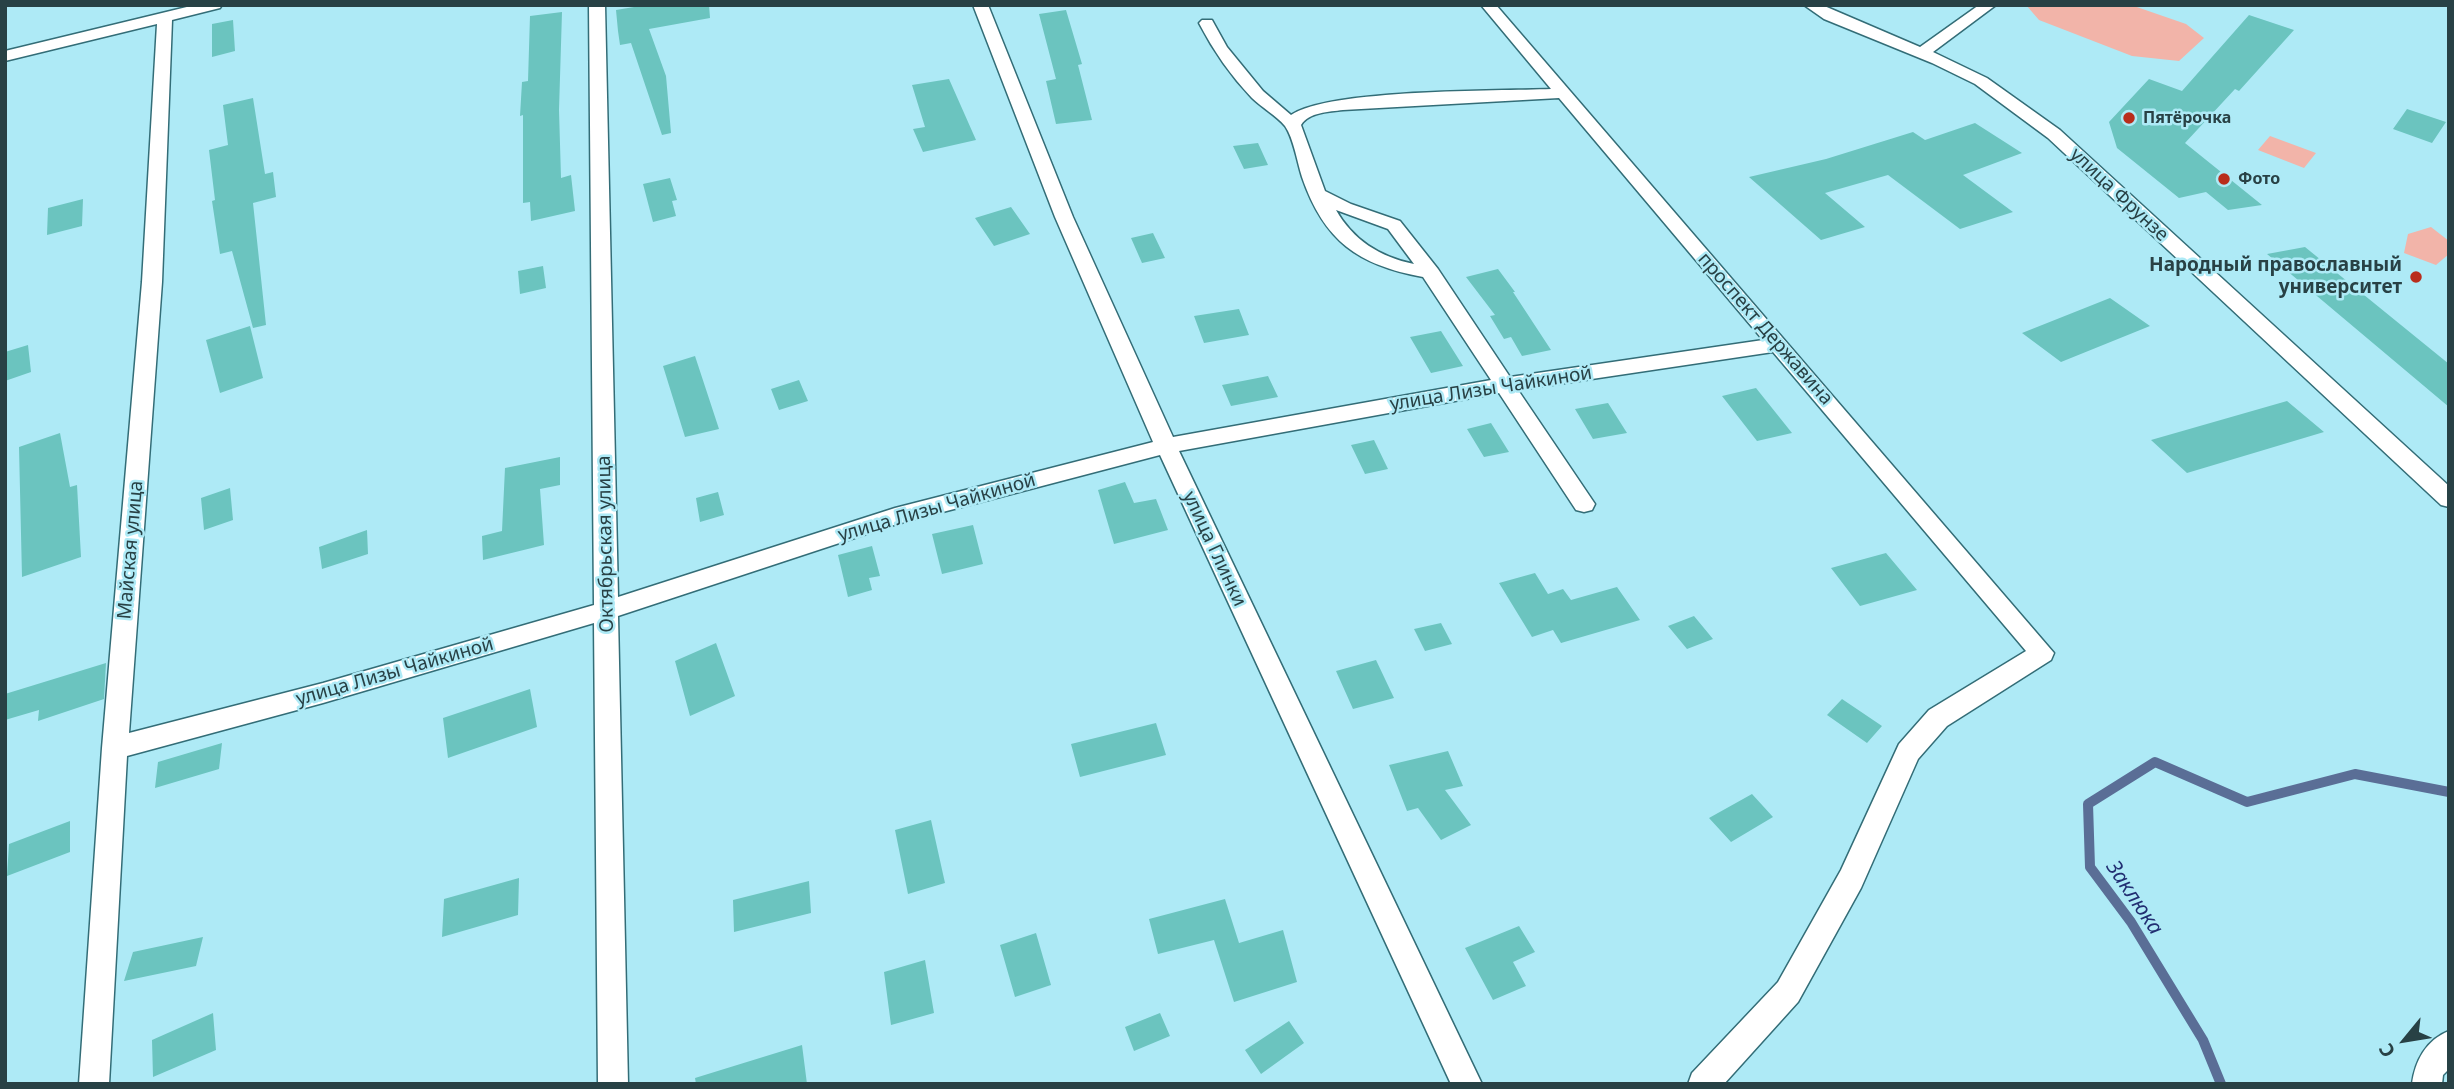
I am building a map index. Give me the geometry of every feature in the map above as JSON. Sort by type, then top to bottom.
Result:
[{"type":"street","points":[[5,56],[215,5]]},
{"type":"street","name":"Октябрьская улица","points":[[597,5],[613,1084]]},
{"type":"street","name":"улица Глинки","points":[[980,5],[1064,216],[1166,446],[1467,1084]]},
{"type":"street","name":"проспект Державина","points":[[1488,5],[2042,653],[1938,718],[1908,752],[1850,879],[1788,992],[1703,1084]]},
{"type":"street","name":"улица Фрунзе","points":[[1811,5],[1829,16],[1981,81],[2054,134],[2449,499]]},
{"type":"street","points":[[1921,54],[1989,5]]},
{"type":"street","name":"Майская улица","points":[[94,1084],[115,748],[152,282],[165,16]]},
{"type":"street","points":[[1207,23],[1220,48],[1257,94],[1293,125],[1317,194],[1340,233],[1360,250],[1394,266],[1431,273]]},
{"type":"street","points":[[1293,125],[1300,115],[1318,109],[1423,98],[1562,93]]},
{"type":"street","points":[[1317,194],[1345,208],[1394,225],[1431,273],[1584,504]]},
{"type":"street","name":"улица Лизы Чайкиной","points":[[115,748],[323,693],[608,610],[895,516],[1166,446],[1504,385],[1778,345]]},
{"type":"street","points":[[2427,1084],[2429,1068],[2449,1046]]},
{"type":"shaded area","points":[[2026,5],[2131,5],[2186,24],[2204,38],[2179,61],[2132,56],[2039,20]]},
{"type":"shaded area","points":[[2270,136],[2316,153],[2304,168],[2258,150]]},
{"type":"shaded area","points":[[2431,227],[2449,241],[2449,254],[2436,265],[2404,253],[2408,234]]},
{"type":"building","points":[[646,5],[709,5],[710,18],[649,29],[666,76],[671,133],[662,135],[631,43],[620,45],[618,31],[616,10]]},
{"type":"building","points":[[1066,10],[1082,64],[1078,65],[1092,120],[1056,124],[1046,81],[1056,79],[1039,14]]},
{"type":"building","points":[[562,12],[559,110],[561,178],[571,175],[575,211],[531,221],[530,202],[523,203],[523,115],[520,116],[522,82],[528,81],[530,16]]},
{"type":"building","points":[[2249,15],[2294,30],[2239,91],[2235,89],[2185,143],[2262,205],[2228,210],[2206,192],[2179,198],[2117,148],[2109,122],[2149,79],[2182,91]]},
{"type":"building","points":[[233,20],[235,51],[212,57],[212,24]]},
{"type":"building","points":[[949,79],[976,140],[923,152],[913,129],[925,127],[912,85]]},
{"type":"building","points":[[253,98],[265,174],[273,172],[276,197],[253,203],[266,325],[253,328],[232,251],[220,254],[212,201],[215,200],[209,150],[228,145],[223,105]]},
{"type":"building","points":[[2407,109],[2446,122],[2432,143],[2393,129]]},
{"type":"building","points":[[1975,123],[2022,153],[1963,175],[2013,212],[1960,229],[1888,175],[1825,193],[1865,227],[1821,240],[1749,177],[1826,159],[1913,132],[1925,140]]},
{"type":"building","points":[[1258,143],[1268,165],[1244,169],[1233,146]]},
{"type":"building","points":[[670,178],[677,200],[672,201],[676,216],[653,222],[643,184]]},
{"type":"building","points":[[83,199],[82,226],[47,235],[48,208]]},
{"type":"building","points":[[1011,207],[1030,234],[994,246],[975,218]]},
{"type":"building","points":[[1153,233],[1165,258],[1142,263],[1131,238]]},
{"type":"building","points":[[2305,247],[2449,364],[2449,407],[2267,254]]},
{"type":"building","points":[[543,266],[546,288],[520,294],[518,271]]},
{"type":"building","points":[[1498,269],[1551,350],[1522,356],[1511,337],[1504,339],[1490,316],[1495,315],[1466,277]]},
{"type":"building","points":[[2110,298],[2150,326],[2061,362],[2022,333]]},
{"type":"building","points":[[1239,309],[1249,335],[1204,343],[1194,316]]},
{"type":"building","points":[[250,326],[263,378],[220,393],[206,340]]},
{"type":"building","points":[[1441,331],[1463,366],[1431,373],[1410,337]]},
{"type":"building","points":[[28,345],[31,372],[5,381],[5,352]]},
{"type":"building","points":[[695,356],[719,429],[685,437],[663,366]]},
{"type":"building","points":[[1268,376],[1278,397],[1231,406],[1222,385]]},
{"type":"building","points":[[799,380],[808,401],[779,410],[771,389]]},
{"type":"building","points":[[1756,388],[1792,433],[1757,441],[1722,396]]},
{"type":"building","points":[[2287,401],[2324,432],[2187,473],[2151,440]]},
{"type":"building","points":[[1608,403],[1627,433],[1593,439],[1575,409]]},
{"type":"building","points":[[1491,423],[1509,452],[1484,457],[1467,429]]},
{"type":"building","points":[[60,433],[70,487],[77,485],[81,557],[22,577],[19,447]]},
{"type":"building","points":[[1374,440],[1388,469],[1365,474],[1351,445]]},
{"type":"building","points":[[560,457],[560,485],[540,489],[544,545],[483,560],[482,536],[502,531],[505,468]]},
{"type":"building","points":[[1125,482],[1134,503],[1156,499],[1168,530],[1114,544],[1098,490]]},
{"type":"building","points":[[230,488],[233,520],[204,530],[201,498]]},
{"type":"building","points":[[718,492],[724,515],[700,522],[696,498]]},
{"type":"building","points":[[973,525],[983,564],[942,574],[932,534]]},
{"type":"building","points":[[367,530],[368,554],[322,569],[319,547]]},
{"type":"building","points":[[872,546],[880,576],[869,578],[872,590],[848,597],[838,555]]},
{"type":"building","points":[[1886,553],[1917,590],[1860,606],[1831,568]]},
{"type":"building","points":[[1535,573],[1548,594],[1563,589],[1571,600],[1617,587],[1640,620],[1561,643],[1553,630],[1532,637],[1499,583]]},
{"type":"building","points":[[1694,616],[1713,639],[1687,649],[1668,626]]},
{"type":"building","points":[[1441,623],[1452,644],[1425,651],[1414,629]]},
{"type":"building","points":[[716,643],[735,696],[690,716],[675,661]]},
{"type":"building","points":[[1376,660],[1394,698],[1353,709],[1336,671]]},
{"type":"building","points":[[106,663],[104,699],[38,721],[39,710],[5,720],[5,694]]},
{"type":"building","points":[[530,689],[537,727],[448,758],[443,718]]},
{"type":"building","points":[[1842,699],[1882,726],[1867,743],[1827,715]]},
{"type":"building","points":[[1156,723],[1166,755],[1080,777],[1071,744]]},
{"type":"building","points":[[222,743],[219,769],[155,788],[158,762]]},
{"type":"building","points":[[1448,751],[1463,786],[1445,790],[1471,825],[1441,840],[1418,808],[1407,811],[1389,765]]},
{"type":"building","points":[[1752,794],[1773,817],[1731,842],[1709,818]]},
{"type":"building","points":[[931,820],[945,883],[908,894],[895,830]]},
{"type":"building","points":[[70,821],[70,852],[7,876],[9,844]]},
{"type":"building","points":[[519,878],[518,915],[442,937],[444,899]]},
{"type":"building","points":[[809,881],[811,913],[734,932],[733,900]]},
{"type":"building","points":[[1225,899],[1239,943],[1283,930],[1297,982],[1234,1002],[1214,940],[1158,954],[1149,919]]},
{"type":"building","points":[[1519,926],[1535,952],[1513,962],[1526,986],[1493,1000],[1465,948]]},
{"type":"building","points":[[1036,933],[1051,985],[1015,997],[1000,945]]},
{"type":"building","points":[[203,937],[196,966],[124,981],[133,952]]},
{"type":"building","points":[[925,960],[934,1013],[891,1025],[884,972]]},
{"type":"building","points":[[213,1013],[216,1050],[153,1077],[152,1040]]},
{"type":"building","points":[[1160,1013],[1170,1036],[1134,1051],[1125,1027]]},
{"type":"building","points":[[1289,1021],[1304,1043],[1261,1074],[1245,1050]]},
{"type":"building","points":[[802,1045],[807,1084],[696,1084],[695,1078]]},
{"type":"waterway","name":"Заклюка","points":[[2221,1084],[2203,1040],[2131,922],[2090,867],[2088,804],[2155,762],[2247,802],[2355,774],[2449,792]]},
{"type":"place","name":"Пятёрочка","points":[[2129,118]]},
{"type":"place","name":"Фото","points":[[2224,179]]},
{"type":"place","name":"Народный православный университет","points":[[2416,277]]}]
